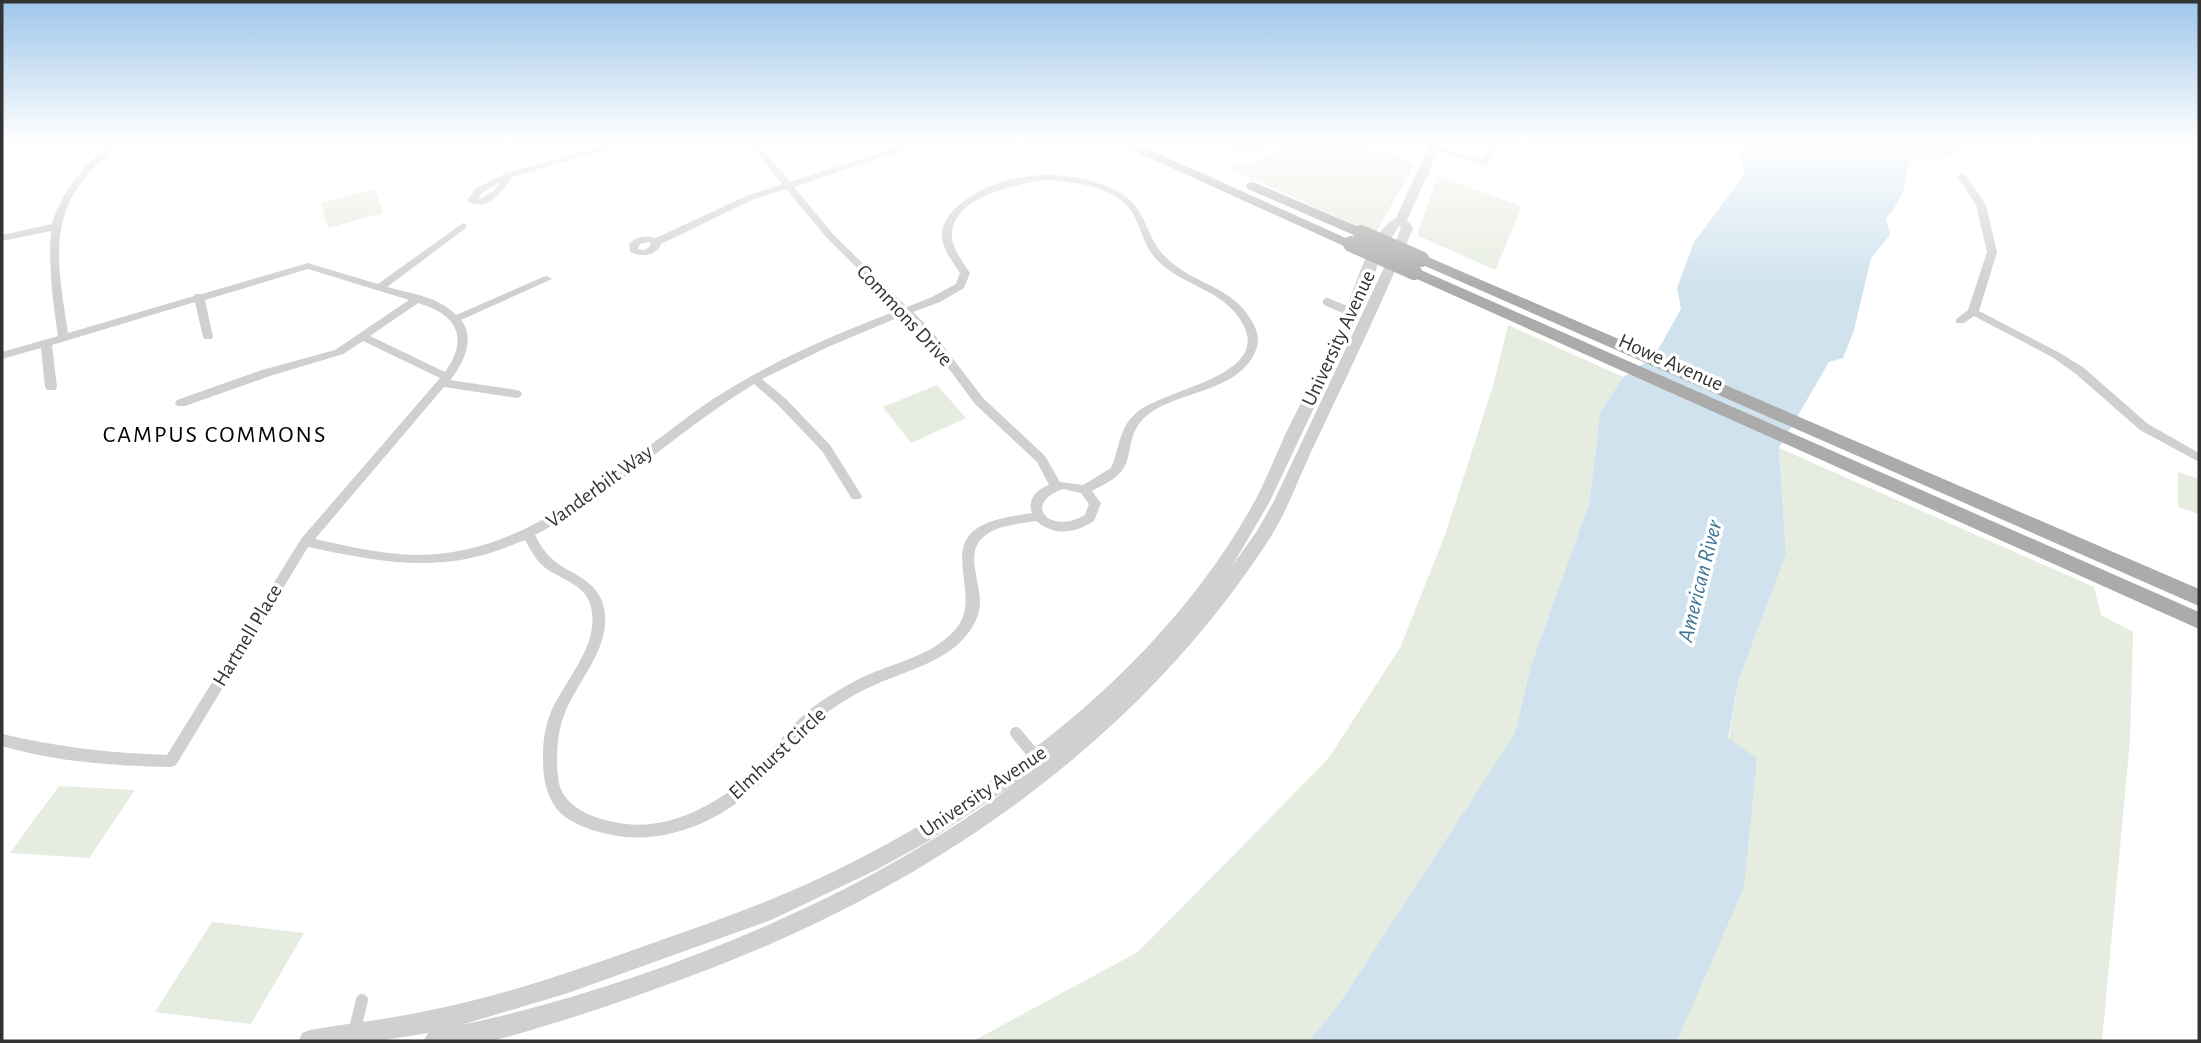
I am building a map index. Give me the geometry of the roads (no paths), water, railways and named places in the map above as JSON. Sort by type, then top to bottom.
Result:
[{"type":"main road","name":"Howe Avenue","points":[[1243,192],[1356,238]]},
{"type":"main road","name":"Howe Avenue","points":[[1257,192],[2199,621]]},
{"type":"main road","name":"Howe Avenue","points":[[1518,310],[2199,598]]},
{"type":"street","points":[[63,337],[53,250],[54,227],[72,192]]},
{"type":"street","points":[[656,242],[732,206],[772,192]]},
{"type":"street","name":"Commons Drive","points":[[793,192],[850,257],[906,310],[949,359],[979,401],[1041,459],[1055,486]]},
{"type":"street","name":"Vanderbilt Way","points":[[305,542],[396,558],[429,559],[473,554],[528,535],[587,500],[687,422],[755,379],[821,346],[954,290],[965,279],[965,273],[954,259],[947,242],[948,228],[958,210],[985,192]]},
{"type":"street","name":"Vanderbilt Way","points":[[1085,490],[1116,471],[1126,435],[1144,411],[1226,376],[1249,355],[1254,338],[1238,308],[1225,296],[1182,274],[1162,259],[1149,241],[1138,214],[1119,196],[1108,192]]},
{"type":"street","name":"University Avenue","points":[[310,1041],[432,1020],[521,996],[596,974],[765,913],[827,885],[934,827],[1079,723],[1152,656],[1210,585],[1267,495],[1290,439],[1392,224],[1401,220],[1414,192]]},
{"type":"street","points":[[1960,321],[1973,312],[1992,252],[1981,205],[1972,192]]},
{"type":"street","name":"University Avenue","points":[[434,1041],[514,1024],[588,1003],[761,940],[824,911],[932,851],[1037,780],[1079,745],[1153,675],[1213,603],[1266,531],[1395,257],[1407,228],[1401,220]]},
{"type":"street","points":[[380,288],[463,226]]},
{"type":"street","points":[[2,238],[54,227]]},
{"type":"street","points":[[2,356],[308,266],[436,305],[456,319],[547,279]]},
{"type":"street","points":[[199,296],[208,337]]},
{"type":"street","points":[[181,403],[266,373],[320,360],[363,337],[417,299]]},
{"type":"street","points":[[1327,302],[1351,312]]},
{"type":"street","points":[[1973,312],[2014,331],[2072,365],[2144,428],[2199,458]]},
{"type":"street","name":"Hartnell Place","points":[[2,740],[59,754],[106,760],[171,761],[305,542],[444,380],[463,349],[463,332],[456,319]]},
{"type":"street","points":[[363,337],[444,380],[516,394]]},
{"type":"street","points":[[46,342],[51,387]]},
{"type":"street","points":[[755,379],[782,402],[826,448],[856,496]]},
{"type":"street","points":[[1071,485],[1085,490],[1095,503],[1094,511],[1083,524],[1053,527],[1038,516],[1035,507],[1038,498],[1045,491],[1055,486],[1071,485]]},
{"type":"street","name":"Elmhurst Circle","points":[[528,535],[543,559],[590,590],[599,614],[596,639],[556,718],[550,743],[551,786],[561,804],[570,813],[623,833],[682,824],[735,796],[759,775],[793,732],[820,709],[855,686],[929,656],[946,645],[968,626],[974,611],[973,583],[966,558],[967,547],[974,537],[994,526],[1038,516]]},
{"type":"street","points":[[1016,733],[1035,756]]},
{"type":"street","points":[[354,1033],[362,1000]]},
{"type":"water","name":"American River","points":[[1732,192],[1903,192],[1886,219],[1890,235],[1871,258],[1854,330],[1843,358],[1829,362],[1779,448],[1786,555],[1739,679],[1728,738],[1757,758],[1744,887],[1677,1041],[1309,1041],[1339,1004],[1515,733],[1531,665],[1589,504],[1600,413],[1623,377],[1654,357],[1681,309],[1677,288],[1694,242]]},
{"type":"district","name":"CAMPUS COMMONS","points":[[215,434]]}]
